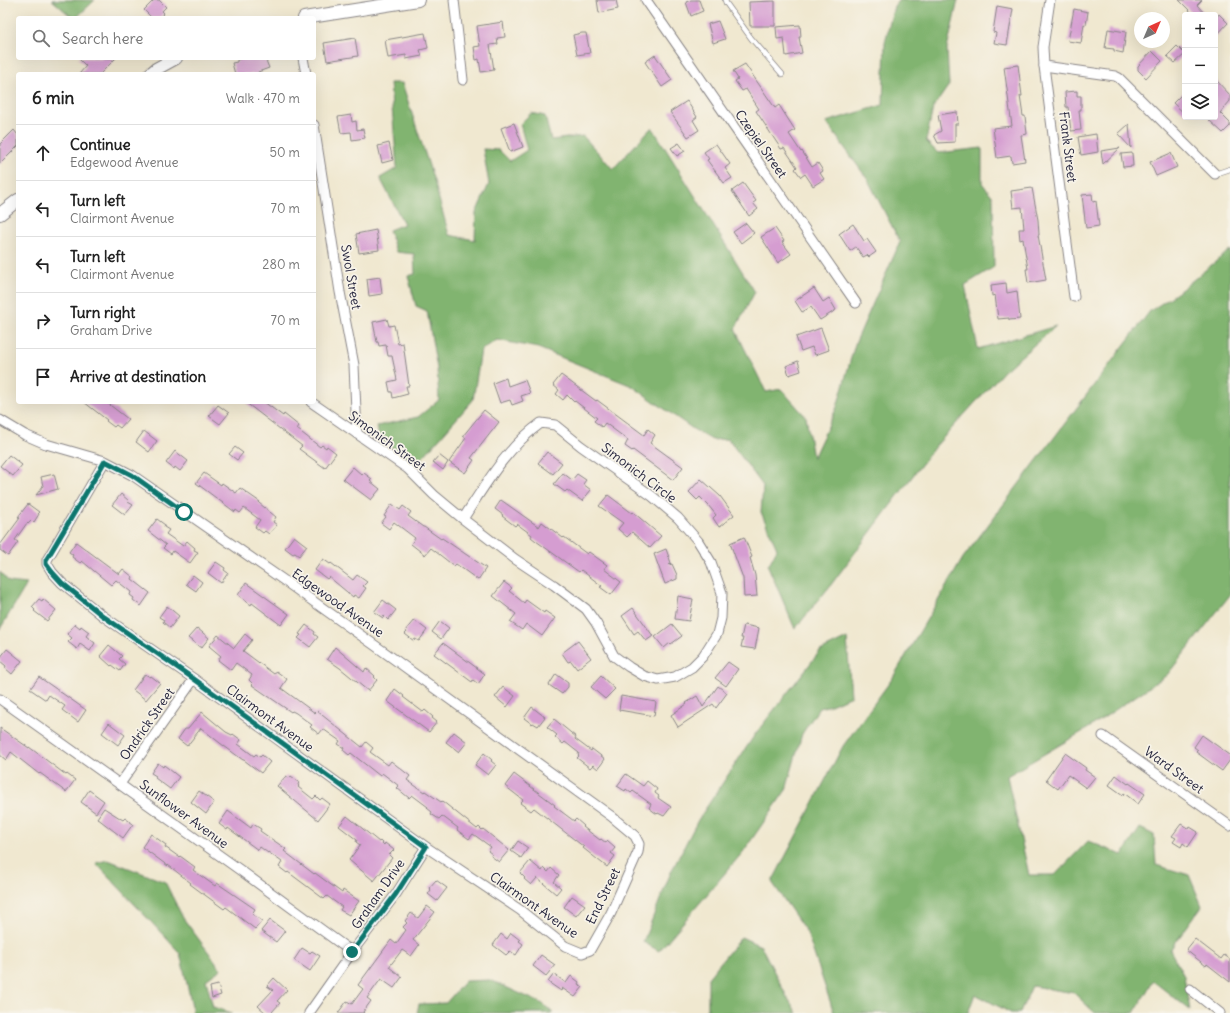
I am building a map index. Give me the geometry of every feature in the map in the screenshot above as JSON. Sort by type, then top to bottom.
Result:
[{"type":"main road","points":[[315,16],[391,2],[418,0]]},
{"type":"main road","points":[[153,72],[173,60]]},
{"type":"main road","points":[[0,214],[16,202]]},
{"type":"street","points":[[454,0],[463,80]]},
{"type":"street","name":"Czepiel Street","points":[[646,0],[856,303]]},
{"type":"street","name":"Frank Street","points":[[1050,0],[1043,47],[1044,66],[1074,297]]},
{"type":"street","points":[[303,60],[306,72]]},
{"type":"street","points":[[1044,66],[1115,76],[1119,78],[1215,174]]},
{"type":"street","name":"Swol Street","points":[[316,138],[340,292],[354,365],[357,434]]},
{"type":"street","name":"Simonich Street","points":[[314,404],[408,469],[463,519]]},
{"type":"street","name":"Edgewood Avenue","points":[[0,420],[25,435],[46,444],[105,461],[132,475],[387,654],[611,816],[635,836],[639,844]]},
{"type":"street","name":"Simonich Circle","points":[[541,423],[555,425],[581,446],[652,496],[678,518],[698,541],[711,562],[722,593],[721,618],[717,634],[703,656],[692,667],[675,677],[658,680],[644,676],[614,656],[596,623],[586,609],[515,559],[463,519],[494,472],[526,434],[541,423]]},
{"type":"street","name":"Clairmont Avenue","points":[[105,461],[46,560],[46,564],[62,583],[103,616],[194,679],[426,847],[520,910],[565,946],[582,953]]},
{"type":"street","name":"Ondrick Street","points":[[120,784],[194,679]]},
{"type":"street","name":"Sunflower Avenue","points":[[0,699],[352,952]]},
{"type":"street","name":"Ward Street","points":[[1103,736],[1230,826]]},
{"type":"street","name":"End Street","points":[[582,953],[590,950],[611,913],[633,866],[639,844]]},
{"type":"street","name":"Graham Drive","points":[[309,1013],[352,952],[396,894],[426,847]]},
{"type":"street","points":[[1190,989],[1220,1013]]},
{"type":"lane","points":[[725,0],[747,33],[782,74]]},
{"type":"lane","points":[[1215,174],[1230,169]]},
{"type":"green space","points":[[52,0],[95,0],[78,16],[71,16]]},
{"type":"green space","points":[[899,0],[958,0],[947,49],[949,85],[933,108],[926,141],[938,153],[982,148],[982,183],[993,197],[994,267],[965,285],[978,349],[1056,326],[1004,371],[933,449],[830,586],[795,629],[768,566],[777,549],[761,512],[763,486],[728,439],[712,440],[693,429],[632,386],[538,348],[497,340],[481,350],[473,400],[416,465],[379,438],[377,426],[418,417],[439,400],[437,369],[427,311],[416,306],[408,276],[415,274],[414,254],[396,252],[389,230],[404,224],[380,178],[397,168],[390,83],[402,83],[434,181],[449,235],[475,240],[476,213],[489,184],[483,149],[499,150],[510,161],[527,150],[520,124],[531,113],[545,116],[551,140],[583,136],[613,169],[652,127],[755,292],[735,329],[766,392],[781,389],[806,417],[813,458],[837,407],[855,344],[900,242],[868,180],[826,122],[883,105],[885,42],[894,6]]},
{"type":"green space","points":[[1230,250],[1230,595],[1167,675],[1087,729],[1007,776],[1029,875],[1055,875],[1088,841],[1122,855],[1140,828],[1154,835],[1156,865],[1189,875],[1202,906],[1170,950],[1184,976],[1190,1010],[1153,981],[1134,1013],[1095,1013],[1074,993],[1032,986],[1020,1013],[1011,1013],[975,994],[968,1013],[834,1013],[807,933],[772,882],[843,746],[892,679],[963,558],[1150,311],[1177,293]]},
{"type":"green space","points":[[0,572],[9,582],[27,584],[0,629]]},
{"type":"green space","points":[[847,638],[851,696],[831,705],[819,708],[802,734],[786,790],[743,852],[659,951],[643,942],[671,872],[698,820],[756,733],[820,651]]},
{"type":"green space","points":[[108,860],[165,882],[183,918],[221,969],[206,980],[213,1007],[232,1013],[192,1013],[192,1006],[180,953],[96,863]]},
{"type":"green space","points":[[741,937],[761,946],[787,997],[797,1013],[703,1013],[708,1009],[708,978]]},
{"type":"green space","points":[[490,980],[543,1004],[553,1013],[417,1013],[419,1004],[446,1003],[465,981]]},
{"type":"building","points":[[154,0],[159,0],[166,7],[162,11],[164,13],[161,16],[150,16],[144,10]]},
{"type":"building","points":[[597,0],[616,0],[618,9],[599,13]]},
{"type":"building","points":[[691,0],[699,0],[703,11],[691,16],[686,2]]},
{"type":"building","points":[[1179,0],[1202,0],[1197,5],[1203,12],[1191,12]]},
{"type":"building","points":[[775,1],[775,26],[750,26],[749,2]]},
{"type":"building","points":[[997,6],[1013,9],[1007,45],[994,43],[996,33],[993,32]]},
{"type":"building","points":[[1074,9],[1088,12],[1086,25],[1084,24],[1081,43],[1068,41]]},
{"type":"building","points":[[1219,14],[1228,23],[1218,34]]},
{"type":"building","points":[[718,21],[725,39],[713,43],[708,24]]},
{"type":"building","points":[[503,22],[505,37],[497,38],[498,44],[490,45],[494,70],[481,72],[479,59],[476,60],[474,47],[480,46],[477,26]]},
{"type":"building","points":[[800,25],[801,37],[799,37],[802,53],[786,56],[784,38],[777,39],[776,27]]},
{"type":"building","points":[[1108,29],[1126,32],[1123,53],[1114,51],[1114,49],[1105,48]]},
{"type":"building","points":[[425,33],[428,48],[420,50],[422,56],[406,59],[406,55],[388,58],[385,40]]},
{"type":"building","points":[[586,33],[590,53],[577,55],[573,35]]},
{"type":"building","points":[[355,38],[358,56],[327,61],[324,43]]},
{"type":"building","points":[[1177,46],[1182,51],[1182,57],[1175,63],[1167,56]]},
{"type":"building","points":[[1152,51],[1162,61],[1146,78],[1138,70],[1138,66]]},
{"type":"building","points":[[655,55],[672,80],[662,87],[645,62]]},
{"type":"building","points":[[80,60],[114,60],[102,72],[81,72],[86,66]]},
{"type":"building","points":[[237,60],[266,60],[269,68],[258,72],[234,72],[232,63],[237,62]]},
{"type":"building","points":[[745,64],[775,108],[779,105],[795,130],[789,134],[801,152],[802,151],[812,167],[818,163],[823,171],[820,173],[824,179],[813,186],[805,174],[801,177],[795,169],[797,167],[784,148],[781,149],[756,111],[759,109],[746,89],[742,91],[735,81],[738,79],[733,71]]},
{"type":"building","points":[[1018,65],[1022,96],[1020,96],[1023,116],[1025,116],[1027,134],[1021,135],[1025,161],[1012,163],[1011,156],[997,158],[993,128],[1012,126],[1004,67]]},
{"type":"building","points":[[1218,82],[1230,95],[1230,101],[1220,113],[1230,123],[1230,126],[1223,133],[1209,120],[1218,120]]},
{"type":"building","points":[[1077,91],[1077,96],[1081,96],[1081,110],[1079,110],[1081,130],[1071,131],[1068,107],[1066,107],[1065,92]]},
{"type":"building","points":[[1182,94],[1182,111],[1173,103]]},
{"type":"building","points":[[687,101],[697,117],[693,120],[699,130],[688,137],[670,112]]},
{"type":"building","points":[[957,112],[958,124],[955,124],[955,142],[938,143],[934,135],[941,131],[938,115]]},
{"type":"building","points":[[351,115],[352,122],[356,121],[357,130],[363,129],[365,138],[352,140],[351,132],[341,133],[338,117]]},
{"type":"building","points":[[514,123],[523,147],[510,152],[501,128]]},
{"type":"building","points":[[1129,124],[1131,148],[1118,134]]},
{"type":"building","points":[[14,130],[16,132],[16,148],[0,164],[0,144]]},
{"type":"building","points":[[1096,134],[1098,152],[1081,155],[1078,137]]},
{"type":"building","points":[[389,143],[393,160],[382,163],[378,146]]},
{"type":"building","points":[[679,143],[685,151],[677,156],[671,148]]},
{"type":"building","points":[[716,144],[730,164],[725,168],[732,178],[724,183],[707,160],[709,159],[704,152]]},
{"type":"building","points":[[1120,148],[1103,164],[1101,151]]},
{"type":"building","points":[[1132,153],[1133,166],[1123,167],[1121,154]]},
{"type":"building","points":[[1171,153],[1177,167],[1156,176],[1150,162]]},
{"type":"building","points":[[743,183],[756,201],[753,203],[758,209],[749,216],[732,191]]},
{"type":"building","points":[[1032,188],[1046,280],[1028,283],[1026,269],[1028,269],[1023,239],[1020,240],[1019,229],[1024,229],[1022,207],[1013,208],[1011,191]]},
{"type":"building","points":[[1092,194],[1093,202],[1096,201],[1099,226],[1086,228],[1082,195]]},
{"type":"building","points":[[746,223],[754,233],[741,243],[733,232]]},
{"type":"building","points":[[853,224],[864,241],[867,239],[876,252],[869,257],[867,255],[863,257],[856,247],[850,251],[839,234]]},
{"type":"building","points":[[775,228],[784,241],[782,242],[791,254],[778,263],[761,237]]},
{"type":"building","points":[[376,230],[379,250],[359,253],[356,234]]},
{"type":"building","points":[[380,277],[382,294],[369,296],[367,279]]},
{"type":"building","points":[[1006,283],[1007,293],[1017,291],[1020,319],[998,319],[995,295],[992,296],[991,285]]},
{"type":"building","points":[[814,288],[823,302],[829,298],[836,310],[820,320],[811,307],[802,312],[795,301]]},
{"type":"building","points":[[387,319],[389,326],[394,325],[398,344],[403,343],[409,386],[406,386],[408,394],[393,398],[388,382],[397,380],[392,356],[388,356],[386,345],[379,346],[373,322]]},
{"type":"building","points":[[821,328],[829,350],[815,355],[812,347],[801,351],[796,337]]},
{"type":"building","points":[[798,361],[801,371],[789,375],[786,366]]},
{"type":"building","points":[[561,375],[644,435],[648,429],[655,435],[650,443],[683,467],[673,480],[633,450],[632,451],[625,446],[628,440],[605,423],[602,427],[594,421],[597,418],[575,401],[574,402],[567,395],[563,400],[556,394],[559,390],[553,385]]},
{"type":"building","points":[[506,378],[508,386],[525,380],[530,393],[521,396],[523,401],[512,405],[510,400],[500,403],[493,383]]},
{"type":"building","points":[[87,404],[109,404],[128,419],[120,428],[116,425],[114,427],[106,421],[107,420]]},
{"type":"building","points":[[248,404],[267,404],[283,416],[284,414],[299,426],[297,429],[320,447],[322,445],[326,448],[327,446],[336,453],[325,468],[299,449],[302,446]]},
{"type":"building","points":[[218,405],[229,413],[220,424],[209,416]]},
{"type":"building","points":[[484,410],[499,422],[471,458],[474,460],[465,473],[449,462],[466,438],[463,436]]},
{"type":"building","points":[[144,431],[157,441],[149,452],[136,442]]},
{"type":"building","points":[[235,447],[243,453],[237,460],[229,454]]},
{"type":"building","points":[[175,451],[188,461],[180,471],[175,467],[174,469],[166,463]]},
{"type":"building","points":[[547,452],[562,463],[553,474],[538,463]]},
{"type":"building","points":[[9,455],[22,465],[13,476],[0,466]]},
{"type":"building","points":[[439,455],[448,462],[443,470],[433,462]]},
{"type":"building","points":[[353,467],[362,475],[364,473],[372,479],[370,481],[380,489],[371,500],[343,479]]},
{"type":"building","points":[[204,473],[236,493],[240,488],[260,502],[259,503],[276,517],[273,522],[277,525],[269,534],[265,531],[263,533],[255,527],[260,520],[244,508],[240,513],[236,510],[235,512],[196,483]]},
{"type":"building","points":[[563,473],[572,480],[577,474],[586,480],[583,484],[591,490],[582,501],[567,490],[565,492],[554,484]]},
{"type":"building","points":[[54,474],[58,489],[36,495],[43,486],[41,477]]},
{"type":"building","points":[[701,479],[720,496],[734,515],[719,527],[713,518],[716,515],[708,505],[700,497],[697,500],[689,492]]},
{"type":"building","points":[[121,494],[133,505],[125,515],[112,505]]},
{"type":"building","points":[[608,495],[632,513],[633,512],[661,536],[650,548],[632,532],[627,537],[618,529],[623,523],[599,506]]},
{"type":"building","points":[[501,500],[539,527],[542,522],[587,554],[589,552],[607,565],[604,569],[621,582],[611,595],[581,570],[579,572],[536,541],[531,537],[532,535],[517,524],[515,526],[502,516],[503,515],[495,509]]},
{"type":"building","points":[[28,504],[39,512],[39,514],[34,522],[32,520],[28,524],[27,523],[15,540],[18,542],[8,556],[0,550],[0,545],[20,518],[18,517]]},
{"type":"building","points":[[392,504],[400,510],[403,506],[411,512],[408,516],[486,568],[478,580],[456,564],[454,566],[431,548],[425,555],[411,544],[415,538],[394,522],[389,529],[381,523],[386,517],[384,516]]},
{"type":"building","points":[[157,519],[169,530],[166,534],[183,546],[187,541],[195,548],[194,550],[198,552],[190,563],[173,551],[171,554],[163,548],[166,545],[148,531]]},
{"type":"building","points":[[294,536],[307,546],[299,556],[295,553],[293,554],[285,548]]},
{"type":"building","points":[[744,537],[752,557],[750,558],[755,575],[757,596],[744,597],[743,578],[730,543]]},
{"type":"building","points":[[76,542],[119,574],[123,569],[133,577],[132,579],[150,593],[141,606],[133,600],[134,598],[130,595],[131,592],[116,580],[111,585],[82,561],[80,563],[72,557],[73,555],[69,552]]},
{"type":"building","points":[[666,549],[671,563],[669,565],[672,564],[677,575],[677,579],[665,584],[654,554]]},
{"type":"building","points":[[323,559],[330,564],[331,563],[353,580],[357,575],[367,582],[363,586],[366,588],[359,598],[354,595],[353,597],[329,577],[327,579],[315,570]]},
{"type":"building","points":[[216,562],[225,568],[224,570],[228,573],[221,583],[208,573]]},
{"type":"building","points":[[193,575],[202,582],[196,591],[186,584]]},
{"type":"building","points":[[504,582],[512,588],[509,591],[524,603],[526,600],[544,613],[545,611],[555,618],[542,636],[526,624],[522,630],[510,622],[516,614],[493,596]]},
{"type":"building","points":[[246,583],[289,614],[281,625],[252,603],[251,605],[238,595]]},
{"type":"building","points":[[678,596],[693,599],[689,621],[675,619]]},
{"type":"building","points":[[39,599],[42,601],[43,599],[56,610],[47,621],[34,611],[35,610],[32,607]]},
{"type":"building","points":[[383,600],[396,610],[388,620],[384,616],[383,618],[374,612]]},
{"type":"building","points":[[167,606],[179,616],[170,628],[163,622],[164,620],[159,617]]},
{"type":"building","points":[[633,608],[653,636],[646,641],[638,631],[634,634],[622,616]]},
{"type":"building","points":[[414,620],[427,630],[419,641],[415,639],[414,641],[405,634],[407,632],[405,631]]},
{"type":"building","points":[[440,621],[449,628],[441,639],[432,632]]},
{"type":"building","points":[[75,624],[80,628],[81,626],[89,632],[86,636],[95,643],[90,651],[80,644],[77,649],[68,642],[72,638],[67,634]]},
{"type":"building","points":[[672,624],[682,636],[664,648],[655,637]]},
{"type":"building","points":[[306,625],[315,632],[314,634],[318,637],[310,647],[298,638],[301,635],[299,634]]},
{"type":"building","points":[[744,625],[759,628],[755,649],[741,647],[743,638],[741,638]]},
{"type":"building","points":[[197,628],[209,638],[201,648],[188,638]]},
{"type":"building","points":[[245,634],[252,640],[243,651],[274,674],[276,671],[287,679],[281,688],[315,713],[317,711],[362,747],[366,742],[373,748],[370,752],[388,765],[391,761],[410,776],[407,780],[424,792],[425,791],[441,802],[442,801],[477,829],[479,827],[482,830],[483,829],[509,850],[499,862],[491,856],[492,854],[488,851],[491,847],[473,834],[469,839],[457,830],[458,828],[442,816],[439,819],[431,814],[432,812],[427,808],[428,807],[412,795],[409,798],[397,788],[399,786],[382,773],[380,776],[351,753],[349,755],[343,750],[344,748],[338,744],[340,741],[323,729],[319,734],[310,727],[312,725],[296,713],[291,712],[252,685],[253,684],[249,680],[252,675],[236,663],[231,670],[218,660],[221,656],[209,646],[218,635],[234,648]]},
{"type":"building","points":[[578,641],[591,658],[577,669],[571,661],[568,662],[562,653]]},
{"type":"building","points":[[443,643],[485,674],[478,684],[473,680],[472,682],[434,654]]},
{"type":"building","points":[[109,645],[122,656],[119,659],[125,664],[120,671],[112,665],[111,666],[100,656]]},
{"type":"building","points":[[335,647],[364,672],[366,668],[375,676],[374,677],[377,680],[368,691],[327,659]]},
{"type":"building","points":[[7,649],[22,661],[12,674],[0,661],[0,658]]},
{"type":"building","points":[[728,662],[738,669],[726,686],[715,678]]},
{"type":"building","points":[[145,674],[150,677],[151,676],[160,683],[146,700],[133,690]]},
{"type":"building","points":[[556,674],[568,683],[568,687],[562,694],[549,685]]},
{"type":"building","points":[[601,676],[615,689],[605,699],[591,687]]},
{"type":"building","points":[[39,677],[86,710],[78,722],[62,710],[65,706],[49,695],[46,700],[30,689]]},
{"type":"building","points":[[718,686],[727,693],[716,708],[713,704],[678,727],[671,715],[697,696],[703,707]]},
{"type":"building","points":[[503,687],[515,696],[507,707],[495,697]]},
{"type":"building","points":[[395,689],[423,712],[425,710],[437,722],[429,732],[387,701]]},
{"type":"building","points":[[621,696],[656,702],[654,716],[619,710]]},
{"type":"building","points":[[532,707],[545,717],[538,726],[533,723],[532,724],[524,718]]},
{"type":"building","points":[[202,712],[226,732],[232,735],[233,734],[241,740],[238,744],[254,756],[256,754],[260,757],[262,755],[270,762],[261,773],[201,728],[187,746],[178,739],[185,729],[188,729]]},
{"type":"building","points":[[554,719],[576,737],[575,739],[605,759],[598,769],[593,765],[590,768],[577,758],[579,753],[565,742],[563,744],[555,737],[557,735],[547,727]]},
{"type":"building","points":[[109,723],[125,735],[118,745],[102,733]]},
{"type":"building","points":[[0,728],[75,780],[66,792],[40,773],[39,774],[11,752],[6,760],[0,755]]},
{"type":"building","points":[[454,732],[467,742],[459,752],[446,742]]},
{"type":"building","points":[[1202,735],[1230,755],[1230,760],[1222,771],[1196,752],[1198,750],[1194,747]]},
{"type":"building","points":[[484,753],[496,765],[488,775],[475,765]]},
{"type":"building","points":[[1065,753],[1086,768],[1085,770],[1095,777],[1086,788],[1068,775],[1058,789],[1046,780]]},
{"type":"building","points":[[158,763],[163,767],[164,765],[179,777],[170,789],[155,778],[156,776],[151,773]]},
{"type":"building","points":[[514,774],[574,821],[576,819],[584,826],[583,827],[600,840],[601,839],[606,843],[607,841],[615,848],[611,853],[615,856],[607,867],[534,808],[531,811],[520,803],[523,800],[505,786]]},
{"type":"building","points":[[626,774],[643,786],[647,781],[657,789],[655,793],[659,796],[658,798],[671,807],[664,816],[658,813],[657,814],[649,808],[651,804],[633,791],[631,793],[626,789],[625,791],[617,786]]},
{"type":"building","points":[[1116,775],[1145,794],[1138,804],[1124,793],[1123,795],[1109,785]]},
{"type":"building","points":[[286,776],[289,778],[291,776],[299,782],[298,787],[313,799],[316,796],[320,800],[322,798],[330,804],[318,820],[277,786]]},
{"type":"building","points":[[89,790],[104,801],[96,813],[81,802]]},
{"type":"building","points":[[199,791],[214,802],[206,814],[191,802]]},
{"type":"building","points":[[104,808],[123,820],[125,818],[133,824],[123,838],[97,818]]},
{"type":"building","points":[[228,811],[251,828],[253,824],[261,829],[260,831],[286,849],[284,851],[314,874],[315,873],[342,893],[343,890],[359,901],[349,915],[340,910],[342,907],[327,896],[324,899],[279,867],[282,862],[268,852],[260,847],[258,850],[228,828],[227,830],[219,824]]},
{"type":"building","points":[[347,816],[379,842],[380,841],[384,845],[385,843],[394,850],[389,855],[392,858],[374,881],[349,860],[360,845],[356,842],[357,840],[339,826]]},
{"type":"building","points":[[1181,824],[1198,832],[1188,847],[1183,843],[1181,847],[1173,842],[1176,838],[1172,836]]},
{"type":"building","points":[[151,834],[166,845],[165,847],[195,867],[193,870],[201,876],[215,886],[217,883],[255,909],[252,914],[262,921],[255,929],[226,907],[224,909],[190,884],[191,883],[168,865],[142,847]]},
{"type":"building","points":[[518,841],[528,848],[521,858],[511,851]]},
{"type":"building","points":[[530,861],[542,871],[544,868],[548,872],[551,868],[559,875],[554,882],[561,888],[556,894],[537,878],[531,885],[524,879],[525,878],[520,873]]},
{"type":"building","points":[[436,880],[447,888],[437,901],[428,894],[431,890],[429,888]]},
{"type":"building","points":[[572,896],[585,905],[576,916],[564,907]]},
{"type":"building","points":[[427,906],[435,912],[413,940],[419,945],[411,956],[402,950],[389,967],[402,977],[394,988],[381,979],[367,998],[371,1001],[363,1012],[364,1013],[338,1013],[347,1001],[352,1004],[363,989],[358,985],[391,940],[396,944],[406,930],[403,927],[407,923],[405,921],[411,913],[418,918]]},
{"type":"building","points":[[270,920],[285,931],[276,942],[261,931]]},
{"type":"building","points":[[511,933],[523,944],[516,955],[510,951],[506,955],[493,945],[501,934],[507,939]]},
{"type":"building","points":[[1195,939],[1221,959],[1224,955],[1230,959],[1230,982],[1186,950]]},
{"type":"building","points":[[302,948],[310,953],[312,951],[320,956],[310,971],[294,960]]},
{"type":"building","points":[[541,955],[555,965],[546,976],[533,966]]},
{"type":"building","points":[[554,974],[566,983],[571,976],[583,987],[575,997],[562,988],[561,991],[548,982]]},
{"type":"building","points":[[274,978],[287,990],[277,1001],[280,1003],[271,1013],[266,1013],[258,1006],[273,990],[267,986]]},
{"type":"building","points":[[218,985],[221,995],[212,998],[210,987]]},
{"type":"route","points":[[184,512],[132,475],[105,461],[46,560],[46,564],[62,583],[103,616],[194,679],[426,847],[396,894],[352,952]]}]
